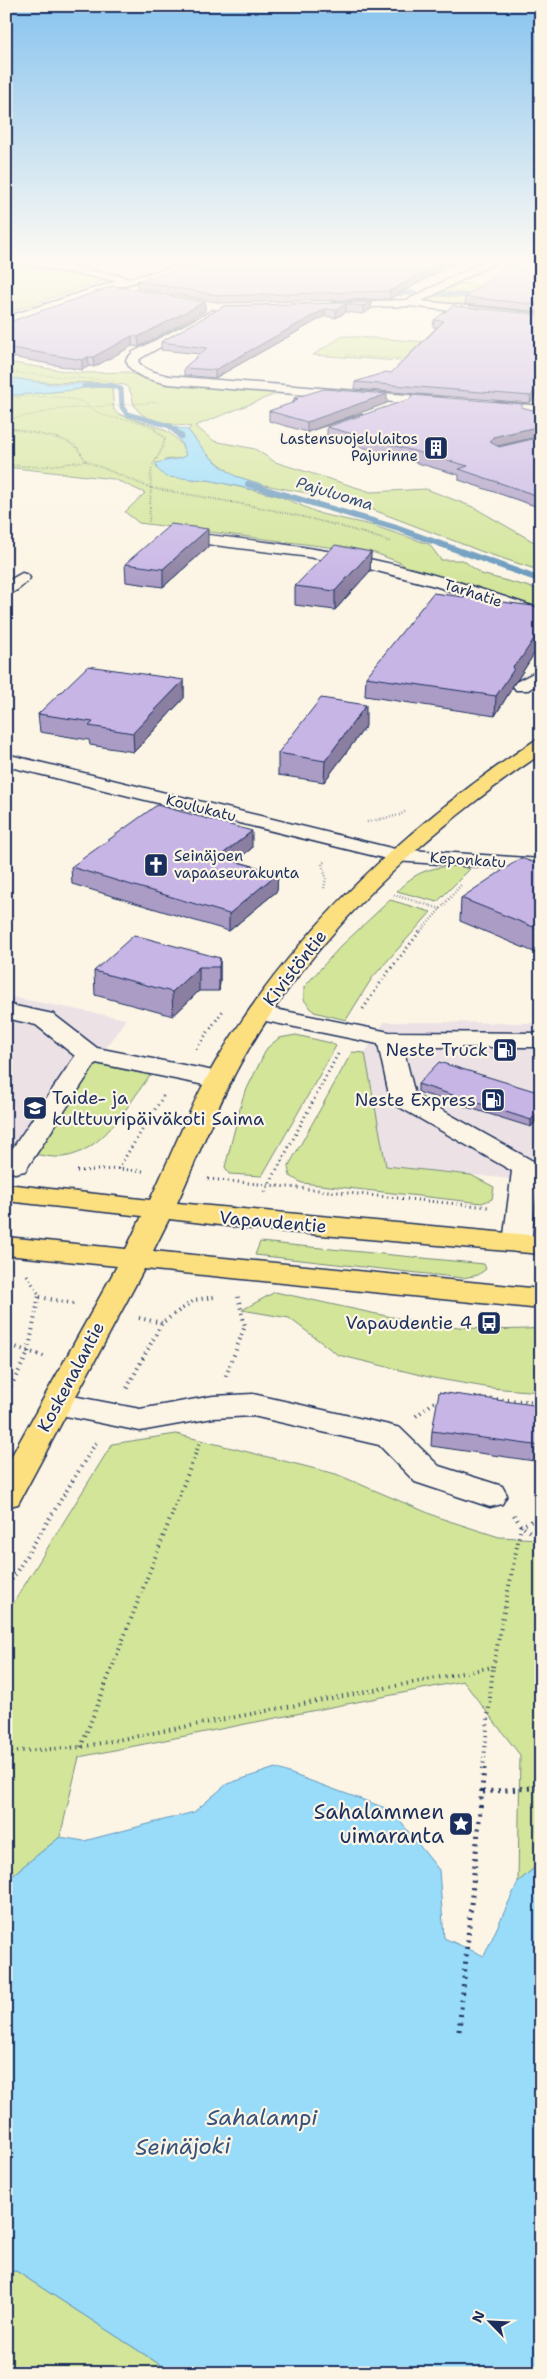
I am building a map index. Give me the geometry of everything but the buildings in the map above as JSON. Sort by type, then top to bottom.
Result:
[{"type":"main road","name":"Kivistöntie","points":[[134,1259],[159,1210],[219,1080],[260,1013],[309,948],[395,855],[513,762],[541,745]]},
{"type":"main road","name":"Vapaudentie","points":[[6,1192],[253,1220],[529,1244]]},
{"type":"main road","points":[[17,1247],[134,1259],[237,1281],[541,1300]]},
{"type":"main road","name":"Koskenalantie","points":[[6,1495],[134,1259]]},
{"type":"street","points":[[139,370],[168,380],[455,403]]},
{"type":"street","points":[[314,435],[417,400]]},
{"type":"street","points":[[484,406],[541,410]]},
{"type":"street","name":"Tarhatie","points":[[167,535],[325,555],[380,566],[433,580],[541,615]]},
{"type":"street","points":[[6,590],[22,578]]},
{"type":"street","points":[[522,686],[541,674]]},
{"type":"street","name":"Koulukatu","points":[[6,760],[395,855]]},
{"type":"street","name":"Keponkatu","points":[[395,855],[541,865]]},
{"type":"street","points":[[6,1011],[44,1019],[89,1054],[219,1080]]},
{"type":"street","points":[[260,1013],[389,1039],[541,1040]]},
{"type":"street","points":[[389,1039],[402,1099],[534,1169],[520,1210],[529,1244]]},
{"type":"street","points":[[15,1165],[89,1054]]},
{"type":"street","points":[[57,1404],[140,1420],[213,1407],[253,1405],[390,1436],[427,1474],[490,1495]]},
{"type":"path","points":[[6,372],[118,381]]},
{"type":"path","points":[[6,398],[59,397],[81,401],[99,414],[145,424],[159,431],[165,438],[164,448],[148,472],[151,488],[149,523],[151,530],[167,535]]},
{"type":"path","points":[[6,420],[62,409],[134,405]]},
{"type":"path","points":[[6,427],[61,439],[76,446],[86,461]]},
{"type":"path","points":[[6,465],[40,467],[86,461],[151,488],[248,505],[336,524],[394,544]]},
{"type":"path","points":[[400,815],[432,824]]},
{"type":"path","points":[[253,1220],[258,1202],[380,980],[415,934],[483,860]]},
{"type":"path","points":[[51,1197],[64,1170],[118,1168]]},
{"type":"path","points":[[268,1186],[520,1210]]},
{"type":"path","points":[[6,1396],[28,1353],[40,1297],[20,1264],[17,1247]]},
{"type":"path","points":[[6,1589],[113,1416],[162,1322],[194,1300],[237,1281],[245,1326],[81,1747]]},
{"type":"path","points":[[6,1344],[28,1353],[78,1365]]},
{"type":"path","points":[[470,1398],[487,1397],[541,1402]]},
{"type":"path","points":[[390,1436],[437,1400],[445,1400]]},
{"type":"path","points":[[459,2031],[483,1792],[493,1667],[521,1526],[541,1518]]},
{"type":"path","points":[[6,1752],[81,1747],[493,1667]]},
{"type":"path","points":[[483,1792],[541,1787]]},
{"type":"shaded area","name":"Taide- ja kulttuuripäiväkoti Saima","points":[[6,996],[126,1019],[32,1154],[6,1152]]},
{"type":"shaded area","points":[[384,1022],[541,1023],[541,1182],[385,1166],[365,1053]]},
{"type":"green space","points":[[6,370],[58,370],[78,373],[128,372],[147,380],[278,393],[195,426],[214,441],[255,449],[275,462],[371,492],[426,489],[473,507],[541,546],[541,571],[483,552],[350,501],[264,485],[235,476],[208,455],[188,430],[191,427],[153,420],[140,413],[134,405],[130,391],[125,385],[36,382],[6,377]]},
{"type":"green space","points":[[93,386],[112,388],[114,410],[117,413],[158,427],[174,437],[186,455],[181,458],[164,460],[189,480],[208,480],[279,496],[321,514],[371,525],[429,544],[441,560],[463,560],[481,574],[541,590],[541,608],[450,578],[411,572],[401,563],[375,553],[139,523],[125,512],[145,493],[114,479],[6,467],[6,396],[74,390]]},
{"type":"green space","points":[[456,865],[470,869],[437,902],[397,891],[417,875],[438,868]]},
{"type":"green space","points":[[390,900],[431,912],[372,978],[346,1020],[314,1012],[304,1000],[304,987],[340,947]]},
{"type":"green space","points":[[296,1035],[331,1043],[336,1046],[262,1176],[229,1174],[225,1167],[243,1097],[267,1048],[279,1038]]},
{"type":"green space","points":[[352,1052],[365,1053],[386,1166],[471,1175],[494,1187],[492,1199],[482,1203],[302,1183],[290,1176],[288,1167]]},
{"type":"green space","points":[[96,1064],[150,1075],[113,1125],[90,1146],[77,1153],[63,1157],[32,1154]]},
{"type":"green space","points":[[260,1242],[484,1264],[486,1269],[478,1275],[463,1278],[255,1255]]},
{"type":"green space","points":[[275,1292],[407,1320],[441,1325],[474,1328],[541,1328],[541,1392],[491,1388],[433,1378],[338,1355],[289,1318],[242,1310]]},
{"type":"green space","points":[[176,1434],[336,1474],[440,1518],[499,1537],[541,1539],[541,1862],[518,1882],[520,1755],[463,1681],[79,1757],[60,1837],[6,1880],[6,1615],[112,1444]]},
{"type":"green space","points":[[16,2271],[173,2373],[12,2373],[6,2369],[6,2272]]},
{"type":"water","points":[[6,377],[52,384],[99,384],[74,390],[6,396]]},
{"type":"water","points":[[170,426],[188,430],[208,455],[235,476],[264,485],[255,490],[208,480],[166,477],[157,469],[156,463],[181,458],[186,455],[182,444]]},
{"type":"water","name":"Sahalampi","points":[[275,1768],[391,1810],[439,1870],[444,1938],[484,1956],[518,1882],[541,1862],[541,2373],[173,2373],[16,2271],[6,2272],[6,1880],[60,1837],[84,1841],[194,1812],[227,1784]]},
{"type":"waterway","name":"Pajuluoma","points":[[84,386],[110,385],[121,389],[122,407],[127,414],[172,428]]},
{"type":"waterway","name":"Pajuluoma","points":[[172,428],[181,436]]},
{"type":"waterway","name":"Pajuluoma","points":[[248,484],[396,528],[541,580]]},
{"type":"place","name":"Lastensuojelulaitos Pajurinne","points":[[436,448]]},
{"type":"place","name":"Seinäjoen vapaaseurakunta","points":[[156,865]]},
{"type":"place","name":"Neste Truck","points":[[505,1050]]},
{"type":"place","name":"Neste Express","points":[[493,1100]]},
{"type":"place","name":"Taide- ja kulttuuripäiväkoti Saima","points":[[35,1108]]},
{"type":"place","name":"Vapaudentie 4","points":[[489,1323]]},
{"type":"place","name":"Sahalammen uimaranta","points":[[461,1824]]},
{"type":"water label","name":"Seinäjoki","points":[[183,2146]]}]
